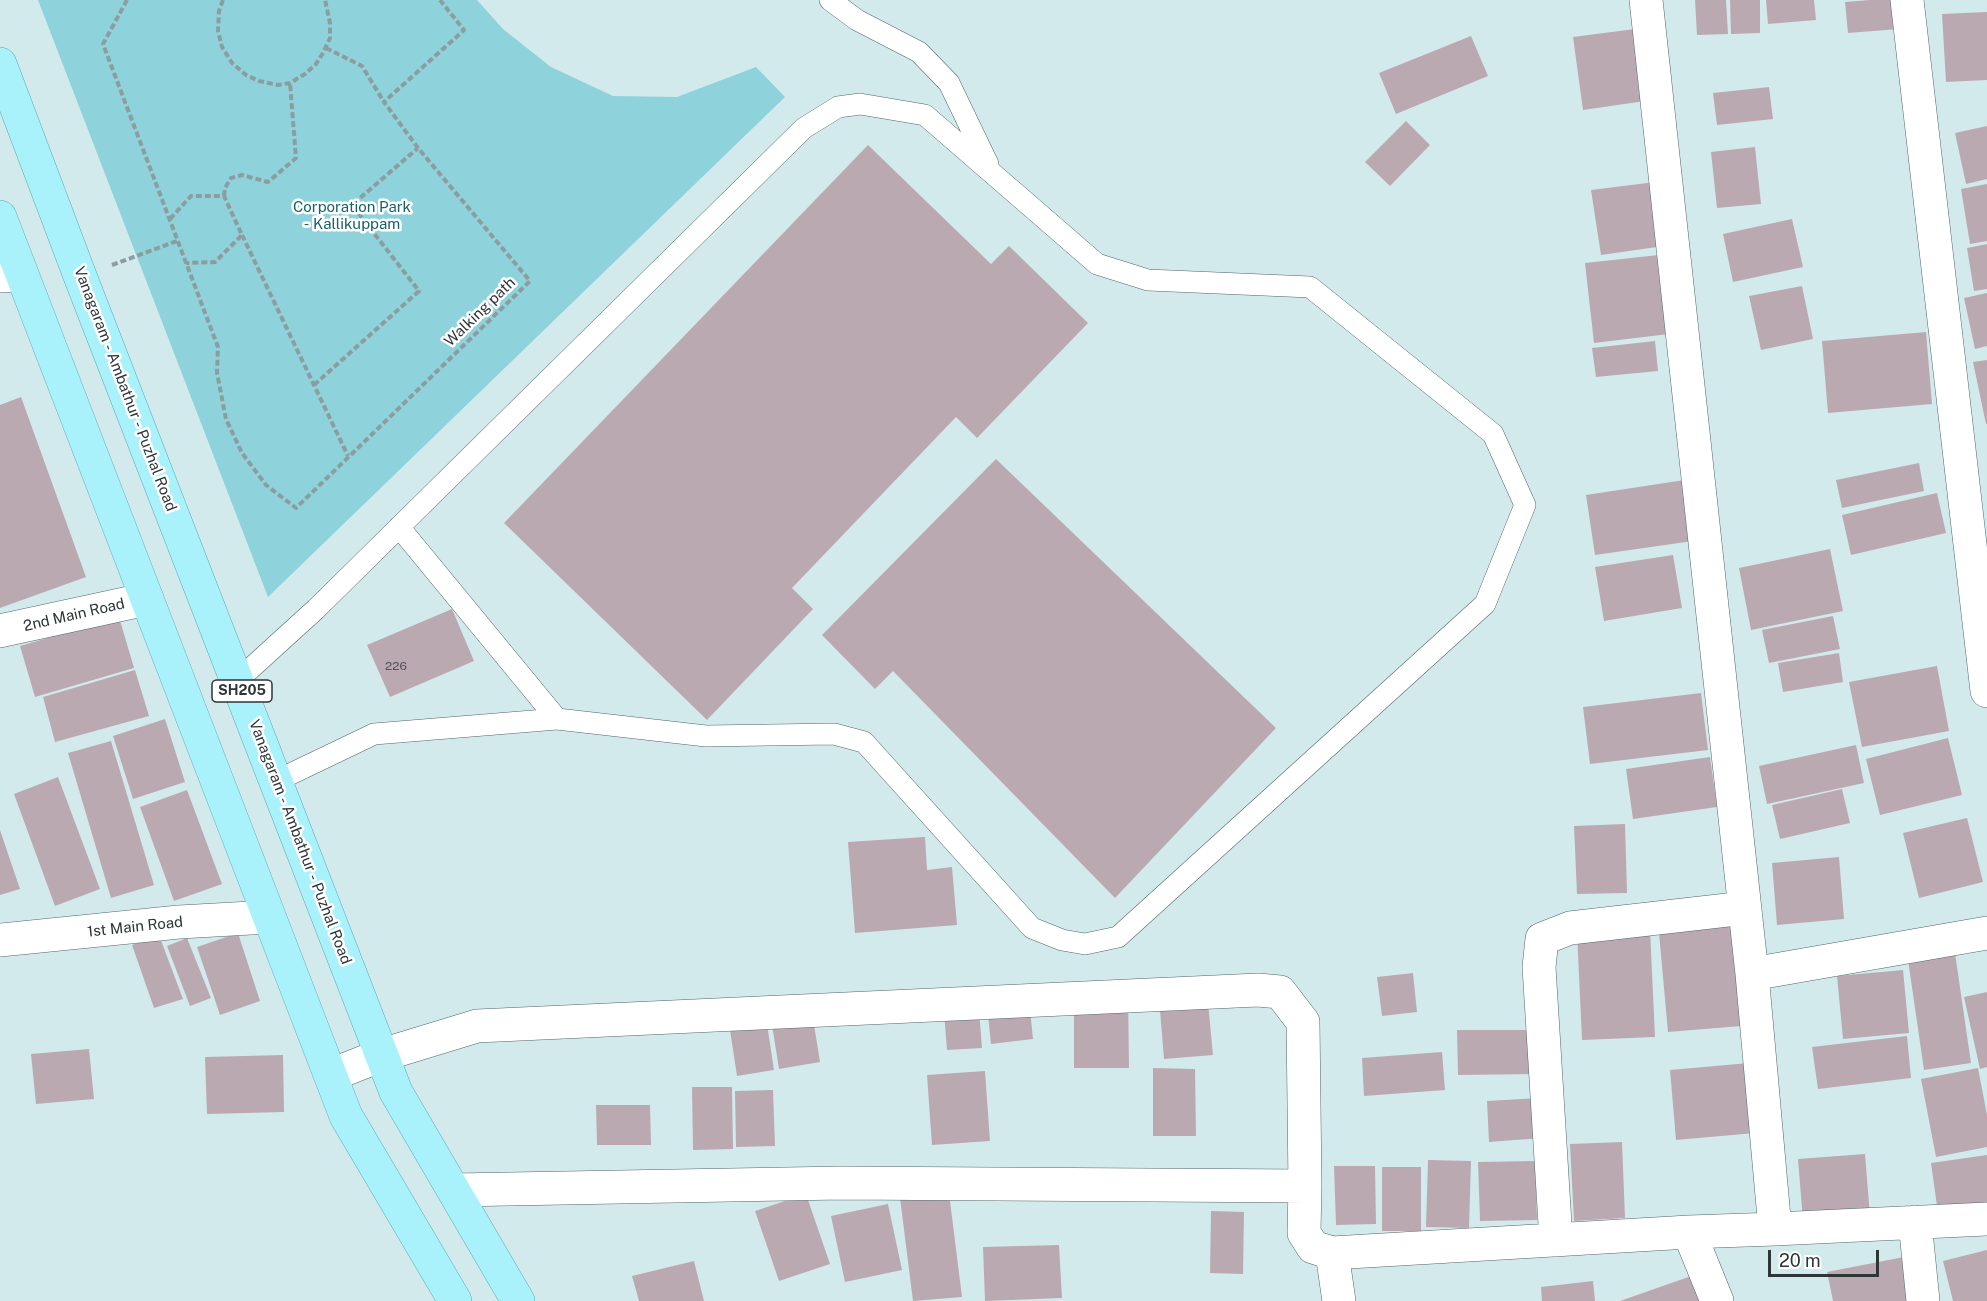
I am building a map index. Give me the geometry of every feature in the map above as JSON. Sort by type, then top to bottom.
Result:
[{"type":"main road","name":"Vanagaram - Ambathur - Puzhal Road","points":[[0,64],[396,1092],[518,1301]]},
{"type":"main road","points":[[0,217],[11,276],[147,599],[346,1116],[455,1301]]},
{"type":"street","points":[[1646,0],[1752,974],[1775,1229]]},
{"type":"street","points":[[1906,0],[1987,691]]},
{"type":"street","name":"2nd Main Road","points":[[0,631],[147,599]]},
{"type":"street","points":[[1556,1240],[1539,967],[1542,939],[1570,928],[1745,908]]},
{"type":"street","name":"1st Main Road","points":[[0,940],[179,922],[269,917]]},
{"type":"street","points":[[1752,974],[1987,933]]},
{"type":"street","points":[[331,1075],[382,1055],[477,1026],[1258,990],[1280,993],[1303,1022],[1304,1233],[1313,1247],[1332,1253],[1689,1232],[1987,1219]]},
{"type":"street","points":[[454,1190],[841,1183],[1305,1186]]},
{"type":"street","points":[[1916,1222],[1923,1301]]},
{"type":"street","points":[[1689,1232],[1717,1301]]},
{"type":"street","points":[[1332,1253],[1340,1301]]},
{"type":"lane","points":[[830,0],[857,20],[919,52],[949,83],[992,172]]},
{"type":"lane","points":[[238,680],[316,609],[804,128],[838,107],[860,104],[925,115],[1096,264],[1148,280],[1310,287],[1493,434],[1525,505],[1485,604],[1118,937],[1085,944],[1062,940],[1032,928],[864,742],[834,734],[706,736],[557,719],[374,734],[276,781]]},
{"type":"lane","points":[[399,527],[557,719]]},
{"type":"path","name":"Walking path","points":[[127,0],[103,44],[218,347],[217,373],[226,419],[242,453],[266,485],[296,508],[530,281],[418,147],[384,102],[362,66],[326,48]]},
{"type":"path","points":[[223,0],[219,11],[218,31],[222,47],[232,63],[246,75],[259,81],[278,85],[290,83],[305,74],[316,64],[326,48],[330,38],[330,23],[324,0]]},
{"type":"path","points":[[384,102],[464,30],[440,0]]},
{"type":"path","points":[[290,83],[296,158],[268,182],[242,175],[231,178],[225,188],[224,196],[348,456]]},
{"type":"path","points":[[314,385],[419,291],[352,205],[418,147]]},
{"type":"path","points":[[170,219],[191,196],[224,196]]},
{"type":"path","points":[[186,263],[215,262],[242,235]]},
{"type":"path","points":[[80,276],[177,241]]},
{"type":"green space","name":"Corporation Park - Kallikuppam","points":[[38,0],[477,0],[503,29],[551,67],[613,96],[677,97],[756,67],[785,97],[268,597]]},
{"type":"building","points":[[1695,0],[1726,0],[1728,34],[1697,35]]},
{"type":"building","points":[[1730,0],[1760,0],[1760,33],[1731,34]]},
{"type":"building","points":[[1766,0],[1814,0],[1816,20],[1768,24]]},
{"type":"building","points":[[1897,0],[1899,29],[1848,33],[1845,2]]},
{"type":"building","points":[[1987,12],[1987,80],[1946,82],[1942,14]]},
{"type":"building","points":[[1635,29],[1645,101],[1583,110],[1573,37]]},
{"type":"building","points":[[1471,36],[1488,76],[1396,114],[1379,73]]},
{"type":"building","points":[[1769,87],[1773,119],[1717,125],[1713,93]]},
{"type":"building","points":[[1406,121],[1430,145],[1390,186],[1365,162]]},
{"type":"building","points":[[1987,126],[1987,179],[1966,184],[1955,133]]},
{"type":"building","points":[[868,145],[991,264],[1009,246],[1088,323],[977,438],[956,417],[792,588],[813,609],[707,720],[504,523]]},
{"type":"building","points":[[1755,147],[1761,204],[1717,208],[1711,152]]},
{"type":"building","points":[[1655,182],[1664,246],[1601,255],[1591,190]]},
{"type":"building","points":[[1987,184],[1987,241],[1970,244],[1961,189]]},
{"type":"building","points":[[1792,219],[1803,267],[1733,282],[1723,234]]},
{"type":"building","points":[[1987,244],[1987,289],[1974,291],[1967,248]]},
{"type":"building","points":[[1668,254],[1677,333],[1594,343],[1585,263]]},
{"type":"building","points":[[1802,286],[1813,339],[1761,350],[1749,296]]},
{"type":"building","points":[[1987,293],[1987,346],[1975,349],[1964,298]]},
{"type":"building","points":[[1926,332],[1932,404],[1828,413],[1822,341]]},
{"type":"building","points":[[1655,341],[1658,371],[1596,377],[1592,348]]},
{"type":"building","points":[[1987,360],[1987,424],[1986,424],[1973,362]]},
{"type":"building","points":[[21,397],[86,577],[0,608],[0,405]]},
{"type":"building","points":[[996,459],[1276,728],[1115,898],[893,671],[875,689],[822,635]]},
{"type":"building","points":[[1919,463],[1924,491],[1842,508],[1836,480]]},
{"type":"building","points":[[1691,479],[1700,540],[1595,555],[1586,495]]},
{"type":"building","points":[[1937,493],[1946,533],[1851,555],[1842,515]]},
{"type":"building","points":[[1830,549],[1843,611],[1751,630],[1739,568]]},
{"type":"building","points":[[1673,555],[1682,608],[1604,621],[1595,567]]},
{"type":"building","points":[[452,609],[474,661],[390,697],[367,645]]},
{"type":"building","points":[[1833,616],[1840,649],[1769,663],[1762,630]]},
{"type":"building","points":[[119,617],[134,668],[35,697],[20,646]]},
{"type":"building","points":[[1839,653],[1843,682],[1783,692],[1778,663]]},
{"type":"building","points":[[1937,666],[1949,731],[1862,747],[1849,682]]},
{"type":"building","points":[[135,670],[149,716],[55,742],[43,697]]},
{"type":"building","points":[[1701,693],[1708,750],[1590,764],[1583,707]]},
{"type":"building","points":[[165,719],[185,782],[133,799],[113,736]]},
{"type":"building","points":[[1948,738],[1962,795],[1880,815],[1866,759]]},
{"type":"building","points":[[111,741],[154,885],[111,898],[68,753]]},
{"type":"building","points":[[1856,745],[1864,783],[1767,804],[1759,766]]},
{"type":"building","points":[[1710,757],[1717,807],[1633,819],[1626,769]]},
{"type":"building","points":[[58,777],[100,889],[55,906],[14,794]]},
{"type":"building","points":[[1842,789],[1850,823],[1780,839],[1772,805]]},
{"type":"building","points":[[187,790],[222,884],[174,901],[140,807]]},
{"type":"building","points":[[1967,818],[1983,882],[1919,898],[1903,833]]},
{"type":"building","points":[[1625,824],[1627,893],[1577,894],[1574,826]]},
{"type":"building","points":[[0,830],[20,889],[0,895]]},
{"type":"building","points":[[925,837],[927,870],[952,867],[957,925],[855,933],[848,842]]},
{"type":"building","points":[[1839,857],[1844,919],[1777,925],[1772,863]]},
{"type":"building","points":[[1731,916],[1741,1026],[1668,1032],[1658,922]]},
{"type":"building","points":[[1650,929],[1655,1037],[1582,1040],[1577,932]]},
{"type":"building","points":[[238,933],[260,1001],[220,1015],[197,947]]},
{"type":"building","points":[[159,935],[183,999],[154,1008],[132,945]]},
{"type":"building","points":[[187,938],[211,998],[190,1006],[167,946]]},
{"type":"building","points":[[1955,953],[1971,1063],[1924,1070],[1908,960]]},
{"type":"building","points":[[1903,970],[1909,1033],[1843,1039],[1837,976]]},
{"type":"building","points":[[1413,973],[1417,1012],[1382,1016],[1377,977]]},
{"type":"building","points":[[1206,982],[1213,1055],[1164,1059],[1158,986]]},
{"type":"building","points":[[1028,990],[1033,1039],[991,1044],[986,995]]},
{"type":"building","points":[[1074,991],[1128,991],[1129,1068],[1074,1068]]},
{"type":"building","points":[[1987,992],[1987,1067],[1980,1069],[1964,997]]},
{"type":"building","points":[[978,998],[982,1048],[947,1050],[943,1000]]},
{"type":"building","points":[[811,1006],[820,1062],[779,1069],[770,1012]]},
{"type":"building","points":[[765,1011],[774,1070],[737,1076],[728,1017]]},
{"type":"building","points":[[1457,1030],[1540,1030],[1540,1074],[1458,1075]]},
{"type":"building","points":[[1907,1036],[1911,1078],[1818,1089],[1812,1047]]},
{"type":"building","points":[[89,1049],[94,1099],[36,1104],[31,1054]]},
{"type":"building","points":[[1442,1052],[1445,1090],[1364,1096],[1362,1058]]},
{"type":"building","points":[[283,1055],[284,1112],[207,1114],[205,1057]]},
{"type":"building","points":[[1749,1063],[1755,1133],[1676,1140],[1670,1070]]},
{"type":"building","points":[[1153,1068],[1195,1069],[1196,1136],[1153,1136]]},
{"type":"building","points":[[1978,1068],[1987,1115],[1987,1147],[1936,1157],[1921,1079]]},
{"type":"building","points":[[985,1071],[990,1141],[932,1145],[927,1075]]},
{"type":"building","points":[[692,1087],[732,1087],[733,1149],[693,1150]]},
{"type":"building","points":[[773,1090],[775,1146],[736,1147],[735,1091]]},
{"type":"building","points":[[1539,1098],[1541,1138],[1489,1142],[1487,1101]]},
{"type":"building","points":[[596,1105],[650,1105],[651,1145],[597,1145]]},
{"type":"building","points":[[1622,1142],[1625,1218],[1574,1221],[1570,1144]]},
{"type":"building","points":[[1865,1154],[1870,1216],[1803,1221],[1798,1159]]},
{"type":"building","points":[[1987,1155],[1987,1206],[1938,1213],[1931,1163]]},
{"type":"building","points":[[1428,1160],[1471,1161],[1469,1228],[1426,1227]]},
{"type":"building","points":[[1535,1161],[1537,1220],[1480,1221],[1478,1162]]},
{"type":"building","points":[[1334,1166],[1375,1166],[1376,1224],[1336,1225]]},
{"type":"building","points":[[1382,1167],[1421,1167],[1421,1231],[1382,1231]]},
{"type":"building","points":[[949,1193],[962,1297],[913,1301],[900,1198]]},
{"type":"building","points":[[806,1194],[830,1264],[779,1281],[755,1211]]},
{"type":"building","points":[[888,1204],[902,1270],[845,1282],[831,1216]]},
{"type":"building","points":[[1211,1211],[1244,1212],[1243,1274],[1210,1273]]},
{"type":"building","points":[[1059,1245],[1062,1298],[985,1301],[983,1247]]},
{"type":"building","points":[[1987,1250],[1987,1301],[1953,1301],[1943,1261]]},
{"type":"building","points":[[1904,1257],[1913,1301],[1833,1301],[1827,1272]]},
{"type":"building","points":[[694,1261],[704,1301],[639,1301],[632,1276]]},
{"type":"building","points":[[1697,1274],[1706,1301],[1620,1301]]},
{"type":"building","points":[[1593,1281],[1595,1301],[1542,1301],[1541,1287]]}]
